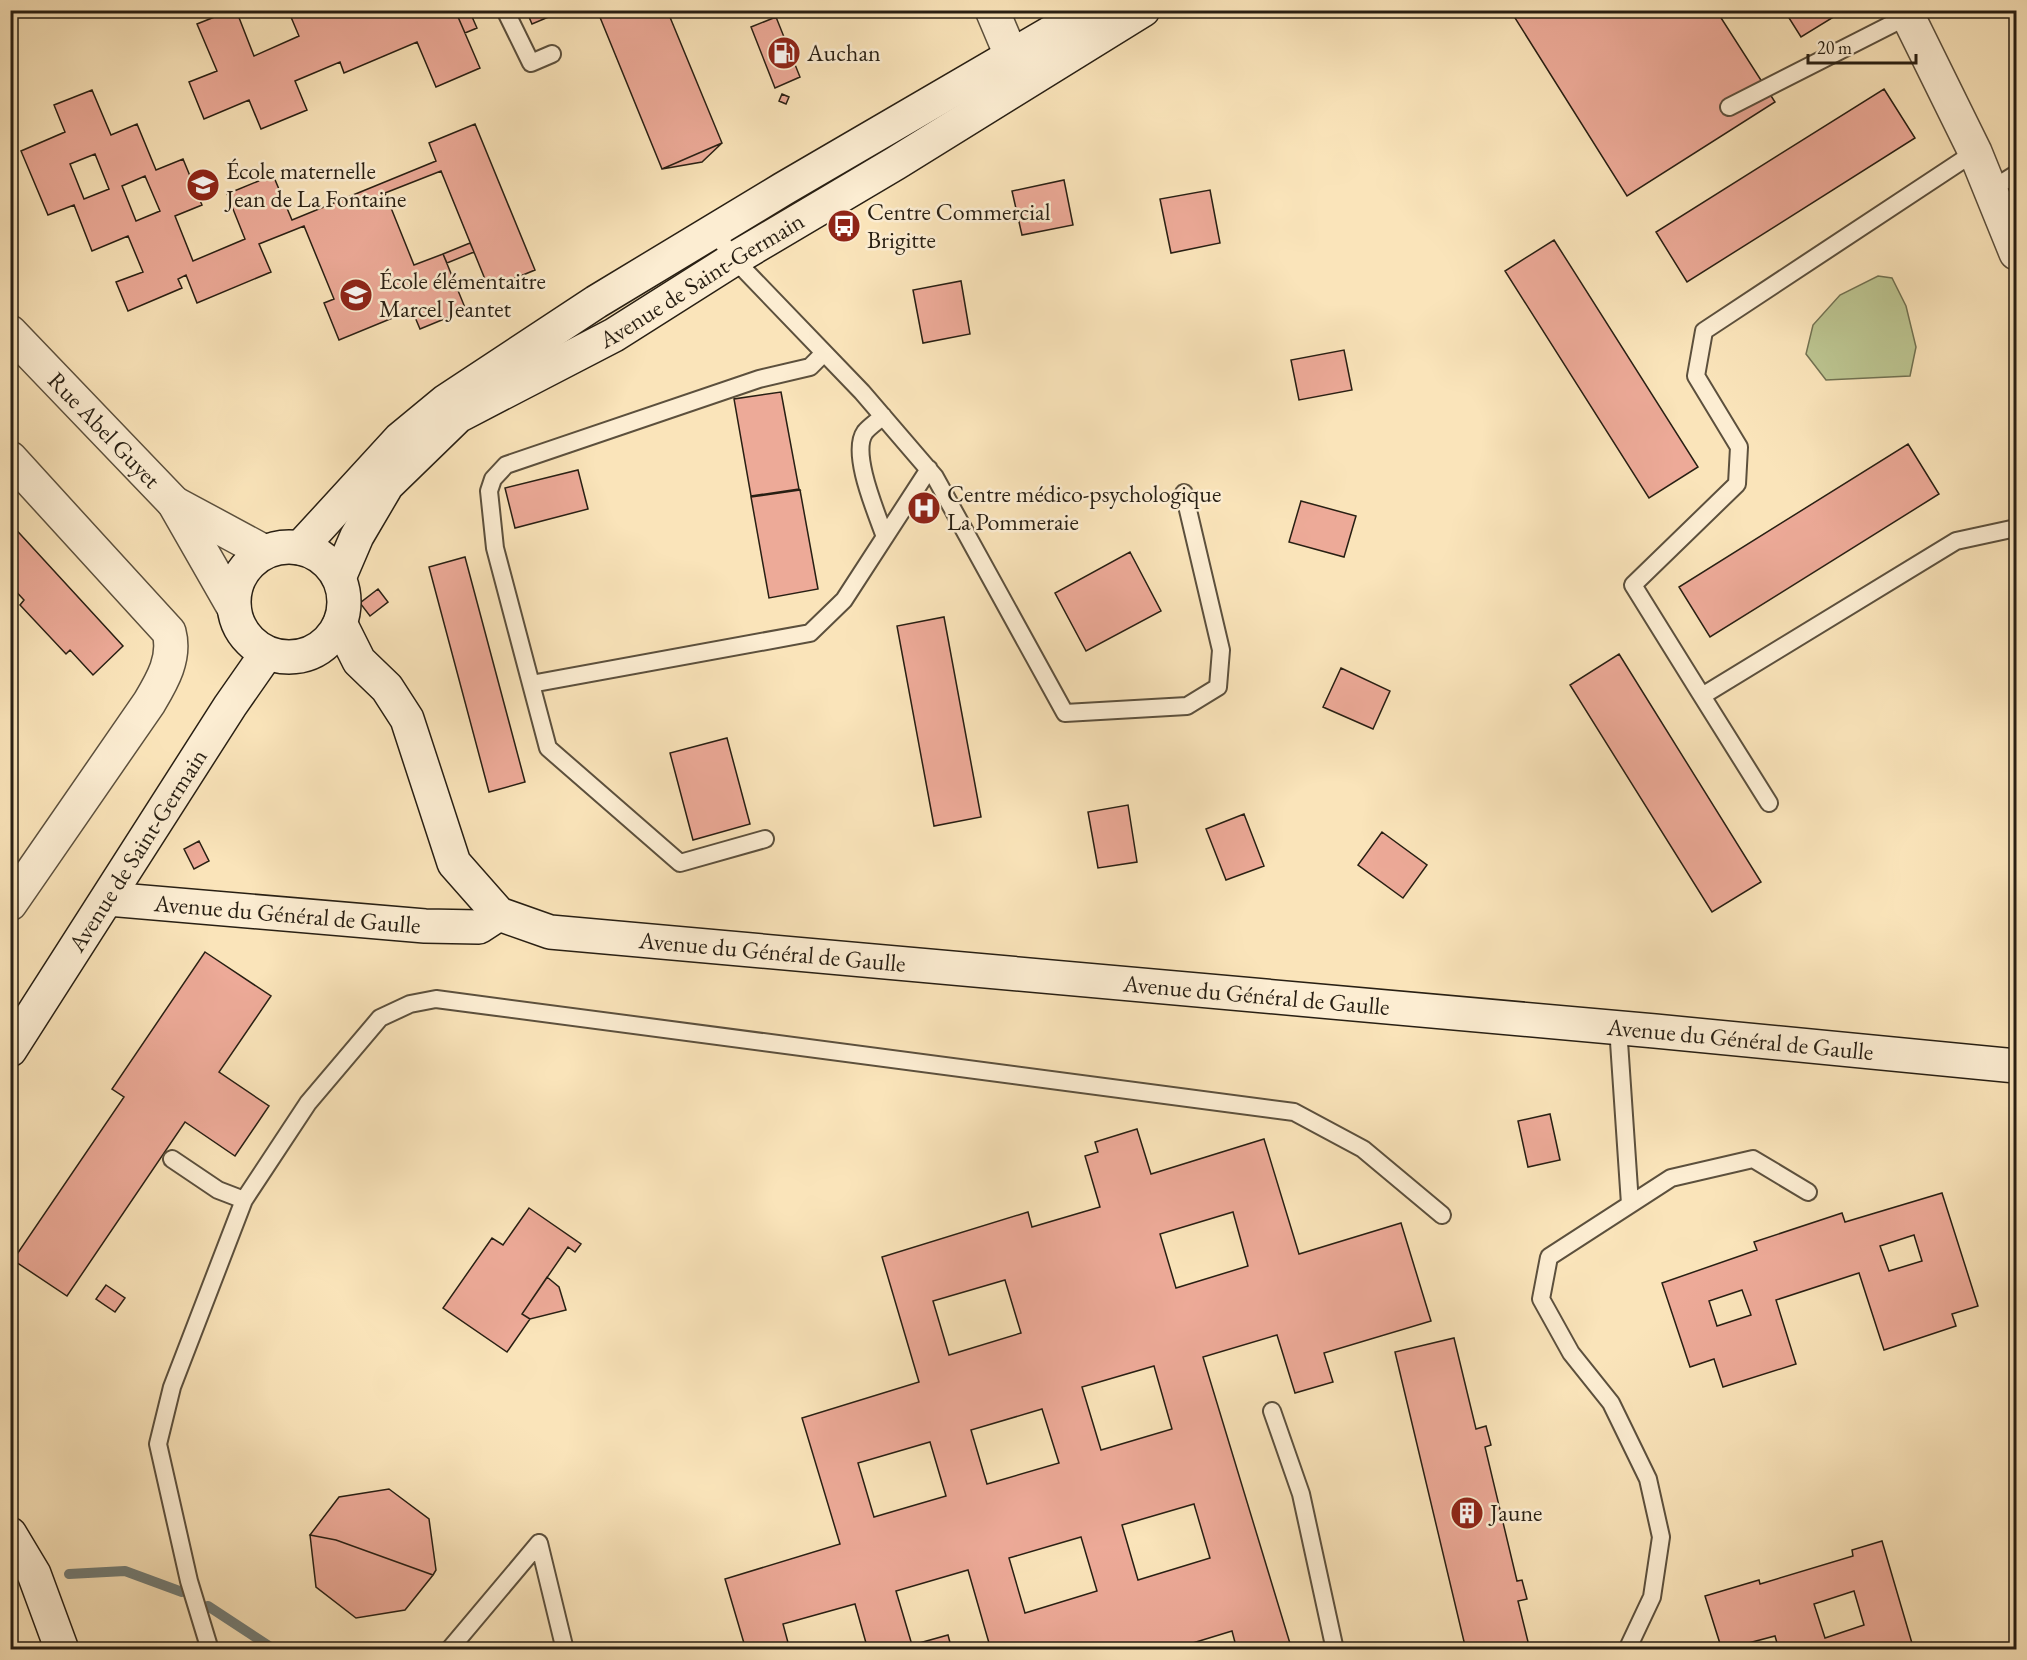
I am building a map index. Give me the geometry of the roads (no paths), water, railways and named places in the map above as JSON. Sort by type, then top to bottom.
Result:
[{"type":"street","points":[[992,10],[1017,70]]},
{"type":"street","name":"Avenue de Saint-Germain","points":[[339,578],[357,536],[387,485],[458,416],[614,335],[734,259],[896,163],[1017,70],[1090,10]]},
{"type":"street","name":"Avenue de Saint-Germain","points":[[300,548],[400,440],[446,401],[596,302],[716,232],[783,189],[1017,70],[1117,28],[1143,10]]},
{"type":"street","points":[[1906,13],[1975,152],[2004,181],[2016,253]]},
{"type":"street","name":"Rue Abel Guyet","points":[[10,332],[174,503],[234,608]]},
{"type":"street","points":[[10,458],[169,632],[172,645],[165,675],[149,702],[10,904]]},
{"type":"street","name":"Rue Abel Guyet","points":[[174,503],[265,552]]},
{"type":"street","points":[[282,547],[300,548],[316,554],[330,564],[339,578],[344,593],[344,608],[340,623],[333,635],[311,652],[296,657],[267,653],[244,635],[237,622],[234,608],[235,591],[240,575],[251,562],[265,552],[282,547]]},
{"type":"street","name":"Avenue du Général de Gaulle","points":[[340,623],[358,661],[387,688],[406,719],[454,863],[499,914],[550,932],[1618,1027],[2016,1066]]},
{"type":"street","points":[[311,652],[358,661]]},
{"type":"street","name":"Avenue de Saint-Germain","points":[[10,1050],[230,705],[267,653]]},
{"type":"street","name":"Avenue du Général de Gaulle","points":[[108,899],[425,926],[479,927],[499,914]]},
{"type":"street","points":[[10,1534],[34,1574],[63,1650]]},
{"type":"lane","points":[[506,10],[531,63],[552,54]]},
{"type":"lane","points":[[1729,108],[1906,13]]},
{"type":"lane","points":[[1769,803],[1633,585],[1737,484],[1739,447],[1696,376],[1704,330],[1975,152]]},
{"type":"lane","points":[[716,232],[734,259],[883,416],[929,469],[1065,713],[1187,706],[1218,687],[1221,650],[1184,493]]},
{"type":"lane","points":[[765,839],[680,863],[548,748],[495,548],[489,491],[493,479],[506,465],[759,379],[810,367],[824,353]]},
{"type":"lane","points":[[883,416],[865,433],[861,444],[863,469],[885,537]]},
{"type":"lane","points":[[531,684],[810,633],[844,600],[929,469]]},
{"type":"lane","points":[[1701,696],[1956,541],[2016,528]]},
{"type":"lane","points":[[210,1650],[189,1581],[158,1444],[172,1387],[244,1200],[308,1102],[380,1018],[410,1004],[436,999],[1294,1112],[1363,1149],[1442,1215]]},
{"type":"lane","points":[[1618,1027],[1630,1204]]},
{"type":"lane","points":[[172,1159],[218,1190],[244,1200]]},
{"type":"lane","points":[[1627,1650],[1652,1597],[1661,1537],[1648,1479],[1611,1403],[1571,1353],[1541,1299],[1549,1257],[1671,1178],[1753,1159],[1808,1192]]},
{"type":"lane","points":[[1272,1411],[1301,1494],[1335,1650]]},
{"type":"lane","points":[[449,1650],[539,1543],[565,1650]]},
{"type":"waterway","points":[[69,1574],[125,1571],[182,1592]]},
{"type":"waterway","points":[[208,1606],[275,1650]]},
{"type":"place","name":"Auchan","points":[[784,53]]},
{"type":"place","name":"École maternelle Jean de La Fontaine","points":[[203,185]]},
{"type":"place","name":"Centre Commercial Brigitte","points":[[844,226]]},
{"type":"place","name":"École élémentaitre Marcel Jeantet","points":[[356,295]]},
{"type":"place","name":"Centre médico-psychologique La Pommeraie","points":[[924,508]]},
{"type":"place","name":"Jaune","points":[[1467,1513]]}]
